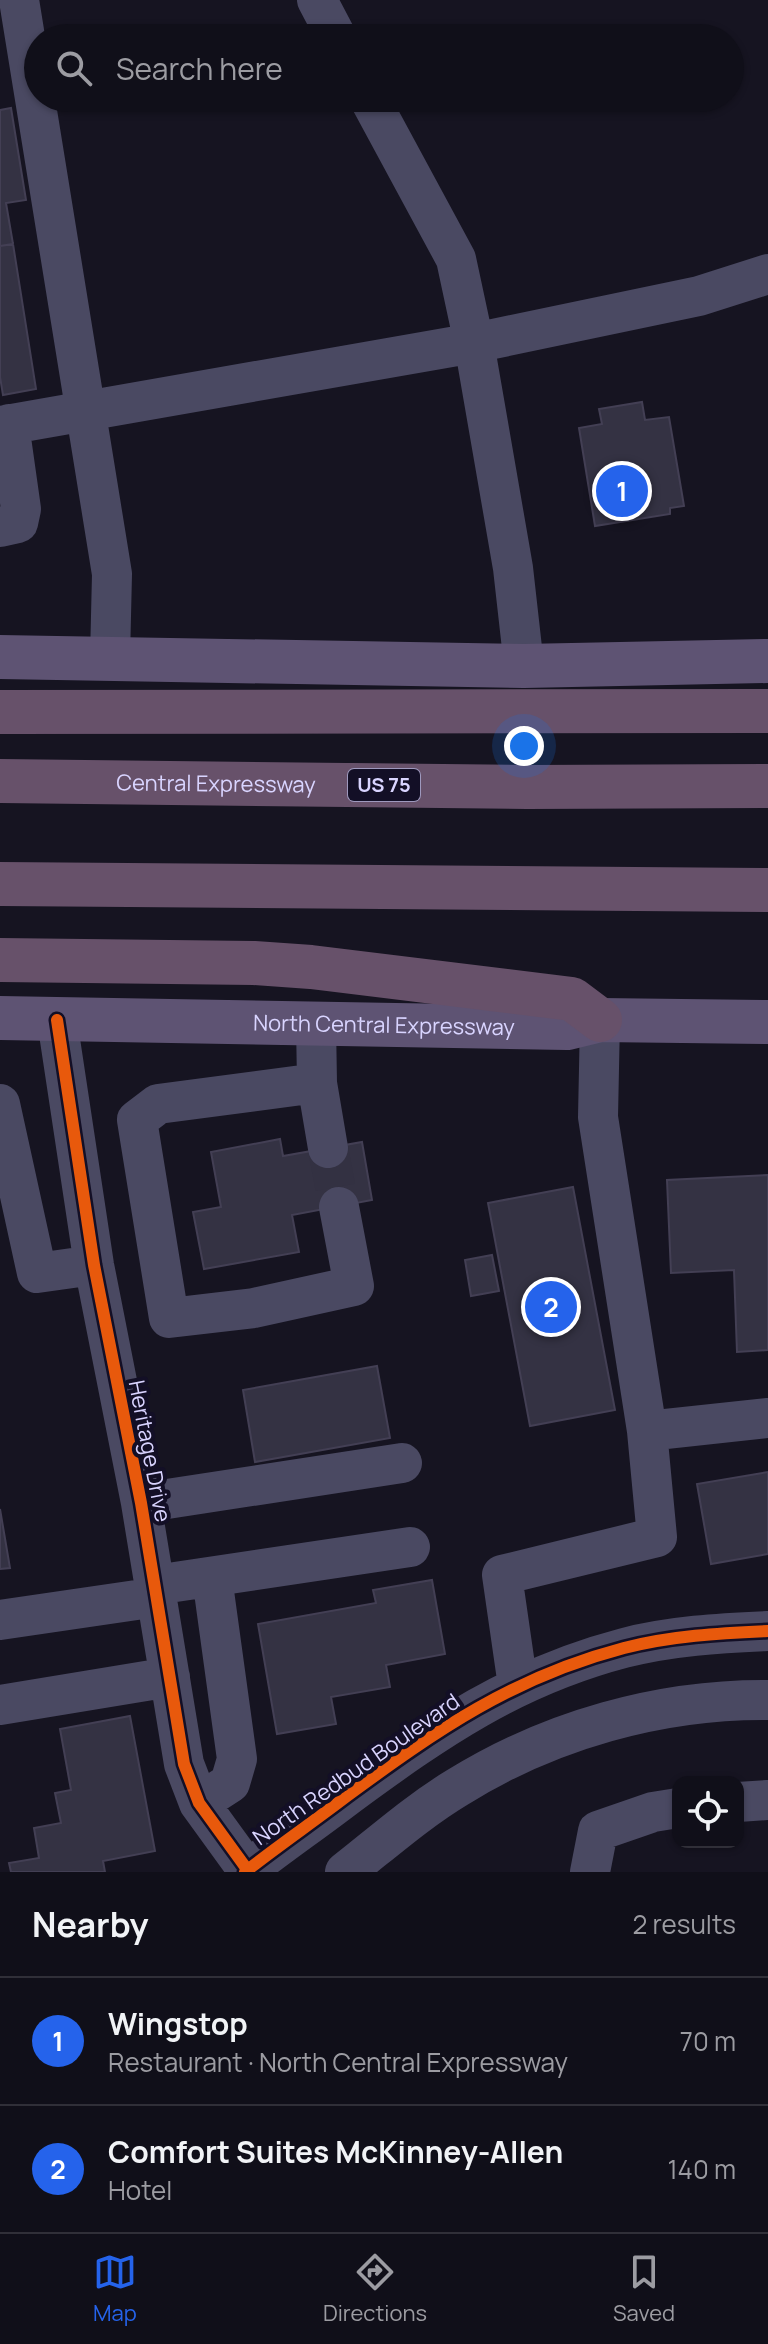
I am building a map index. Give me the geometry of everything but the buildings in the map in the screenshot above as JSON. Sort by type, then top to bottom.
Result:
[{"type":"highway","points":[[0,712],[768,711]]},
{"type":"highway","name":"Central Expressway","points":[[0,781],[527,787],[768,786]]},
{"type":"highway","points":[[0,884],[768,890]]},
{"type":"highway","points":[[0,960],[254,963],[311,967],[572,999],[600,1020]]},
{"type":"main road","points":[[0,657],[524,666],[768,661]]},
{"type":"main road","name":"North Central Expressway","points":[[0,1018],[567,1028],[600,1020],[768,1022]]},
{"type":"street","points":[[19,0],[24,30]]},
{"type":"street","points":[[317,0],[330,24]]},
{"type":"street","points":[[38,112],[112,574],[110,658]]},
{"type":"street","points":[[377,112],[456,259],[474,343],[513,568],[524,666]]},
{"type":"street","points":[[0,527],[18,523],[21,509],[5,425],[474,343],[699,296],[768,274]]},
{"type":"street","name":"Heritage Drive","points":[[57,1020],[94,1265],[141,1503],[184,1764],[199,1803],[247,1871]]},
{"type":"street","points":[[518,1686],[502,1575],[657,1537],[647,1431],[598,1117],[600,1020]]},
{"type":"street","points":[[316,1023],[317,1083],[328,1148]]},
{"type":"street","points":[[169,1318],[137,1120],[158,1104],[317,1083]]},
{"type":"street","points":[[0,1104],[37,1273],[94,1265]]},
{"type":"street","points":[[106,1329],[254,1308],[354,1286],[339,1207]]},
{"type":"street","points":[[647,1431],[768,1418]]},
{"type":"street","points":[[141,1503],[402,1463]]},
{"type":"street","points":[[0,1620],[156,1591],[212,1577],[410,1547]]},
{"type":"street","points":[[199,1803],[230,1783],[237,1759],[212,1577]]},
{"type":"street","name":"North Redbud Boulevard","points":[[247,1871],[458,1718],[518,1686],[575,1663],[626,1648],[716,1633],[768,1631]]},
{"type":"street","points":[[0,1705],[170,1677]]},
{"type":"street","points":[[345,1872],[458,1787],[526,1752],[598,1724],[644,1713],[711,1703],[768,1700]]},
{"type":"street","points":[[744,1802],[768,1800]]},
{"type":"street","points":[[590,1872],[598,1831],[653,1812],[672,1809]]},
{"type":"tunnel","points":[[328,1148],[339,1207]]},
{"type":"cycle path","points":[[57,1020],[94,1265],[141,1503],[184,1764],[199,1803],[249,1872]]},
{"type":"cycle path","points":[[245,1872],[413,1749],[511,1690],[584,1660],[641,1644],[695,1636],[768,1631]]},
{"type":"place","name":"Wingstop","points":[[622,491]]},
{"type":"place","name":"Comfort Suites McKinney-Allen","points":[[551,1307]]}]
